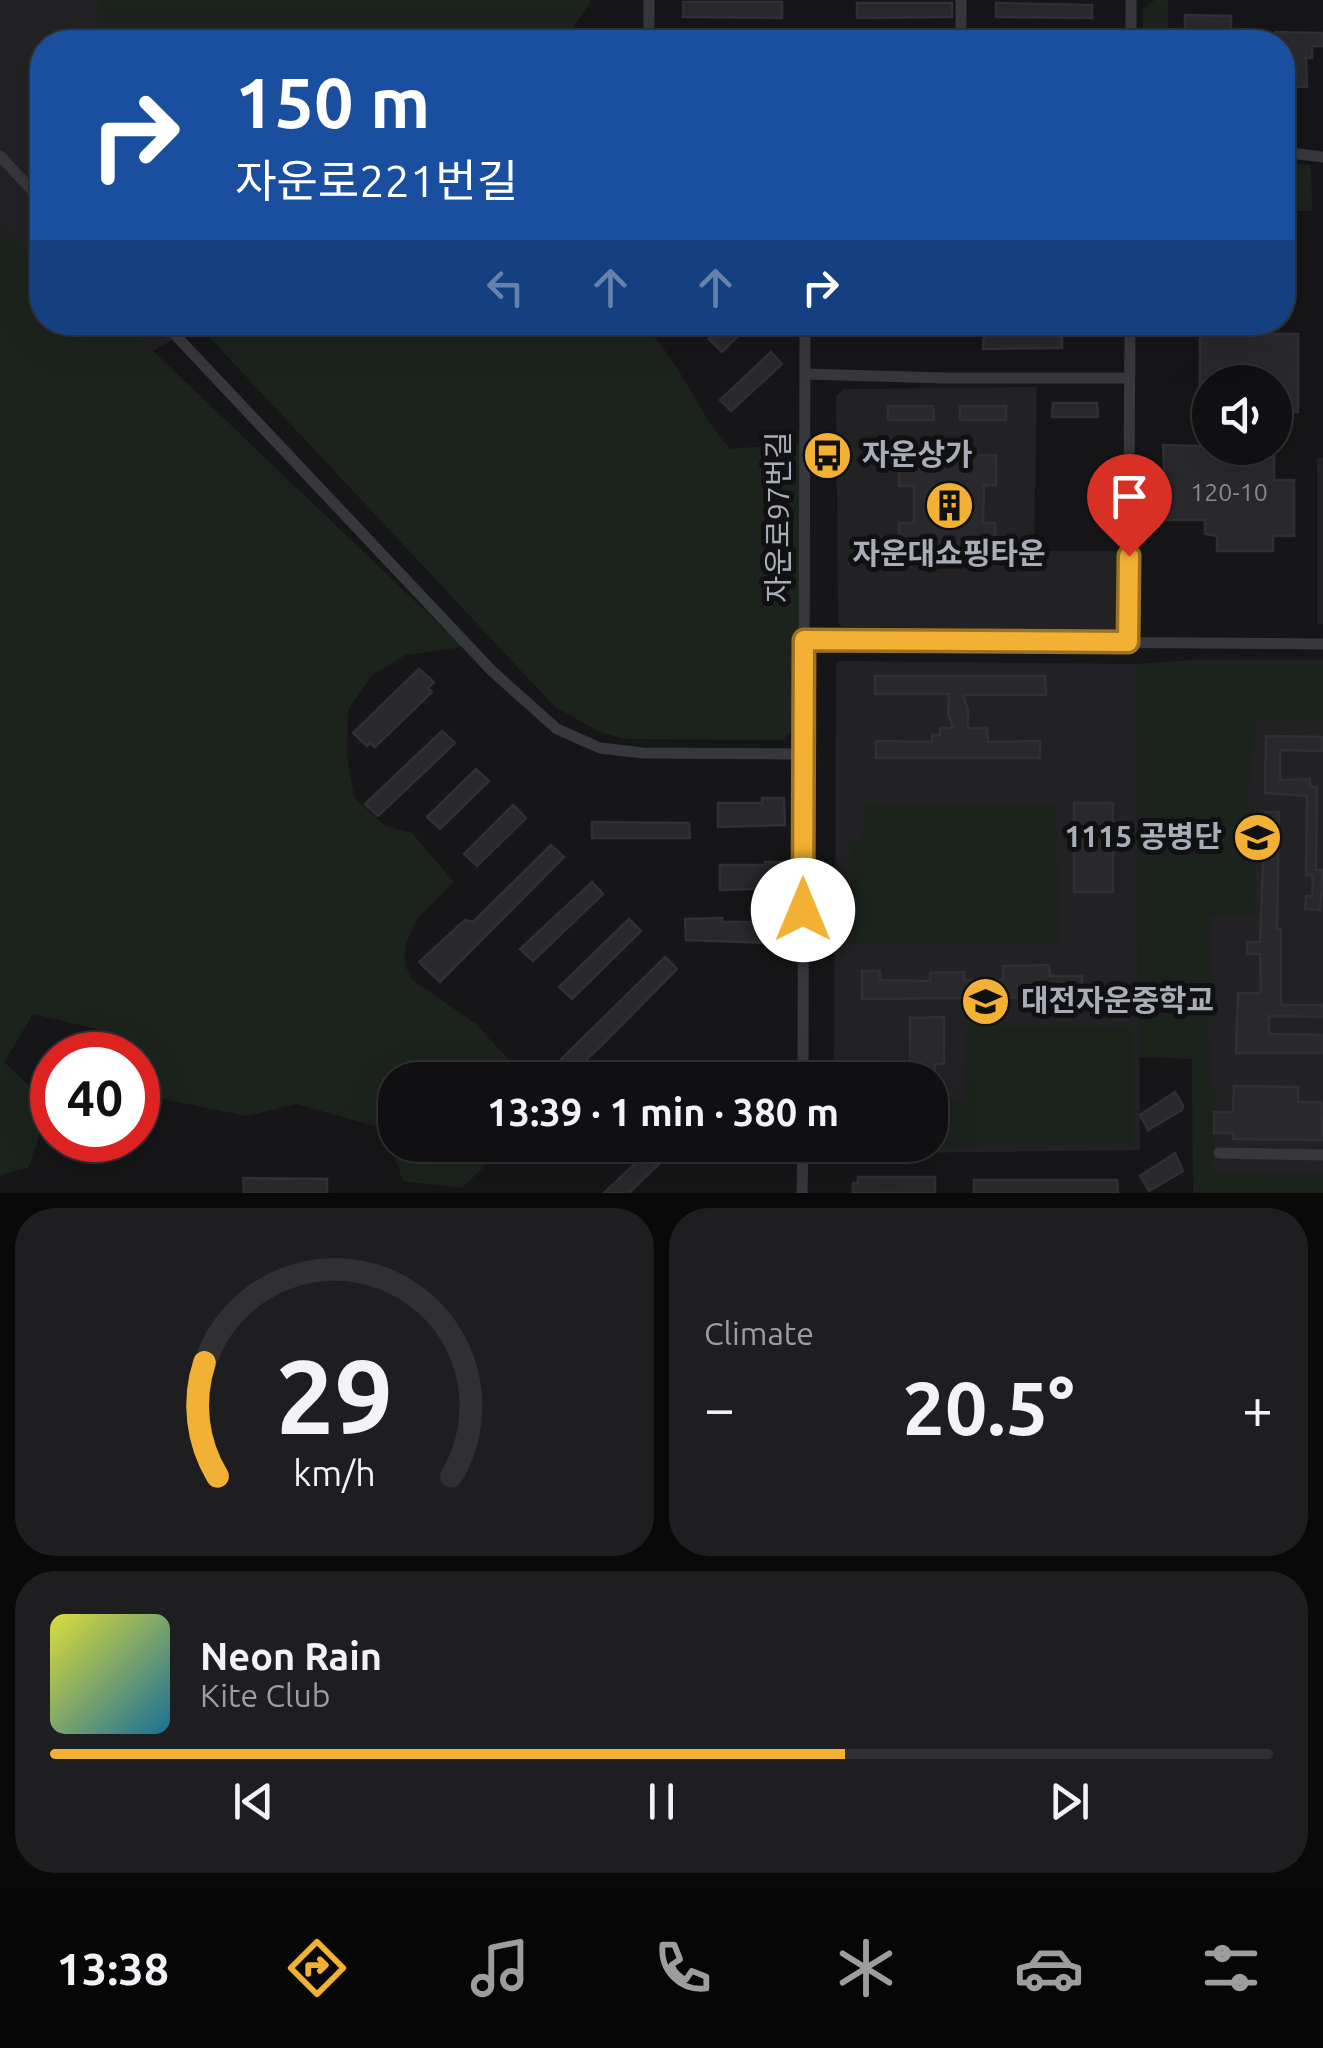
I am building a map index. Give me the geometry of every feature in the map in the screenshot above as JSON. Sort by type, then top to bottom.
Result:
[{"type":"street","points":[[648,30],[649,0]]},
{"type":"street","points":[[960,30],[961,0]]},
{"type":"street","points":[[1131,0],[1131,30]]},
{"type":"street","points":[[1295,154],[1323,157]]},
{"type":"street","points":[[0,156],[30,189]]},
{"type":"street","points":[[175,335],[492,671],[557,729],[600,748],[643,753],[804,754]]},
{"type":"street","name":"자운로97번길","points":[[803,1062],[805,335]]},
{"type":"street","points":[[1128,642],[1130,335]]},
{"type":"street","points":[[805,374],[1129,378]]},
{"type":"street","points":[[804,640],[1323,644]]},
{"type":"street","points":[[1219,1153],[1323,1155]]},
{"type":"street","points":[[802,1162],[802,1193]]},
{"type":"shaded area","points":[[0,0],[170,0],[179,30],[30,30],[30,335],[181,335],[74,396],[0,348]]},
{"type":"shaded area","points":[[98,0],[591,2],[571,30],[97,30]]},
{"type":"shaded area","points":[[1155,0],[1168,0],[1168,30],[1143,30],[1143,8]]},
{"type":"shaded area","points":[[1295,164],[1311,165],[1312,211],[1295,211]]},
{"type":"shaded area","points":[[0,229],[30,253],[30,335],[137,335],[463,647],[405,655],[371,676],[348,710],[347,755],[354,797],[385,826],[412,833],[454,882],[417,919],[405,946],[405,964],[411,979],[476,1024],[510,1062],[378,1062],[378,1127],[297,1104],[247,1116],[160,1098],[160,1032],[106,1032],[33,1014],[4,1062],[30,1086],[28,1168],[0,1175]]},
{"type":"shaded area","points":[[207,335],[653,335],[730,449],[802,443],[797,727],[782,740],[624,739],[600,732],[555,707]]},
{"type":"shaded area","points":[[1037,387],[1034,551],[1122,551],[1121,625],[1112,631],[842,627],[838,622],[836,396],[844,389]]},
{"type":"shaded area","points":[[1317,458],[1323,458],[1323,624],[1317,624]]},
{"type":"shaded area","name":"1115 공병단","points":[[1191,660],[1323,660],[1323,1193],[1193,1193]]},
{"type":"shaded area","points":[[1191,660],[1191,664],[1323,665],[1323,721],[1261,721],[1255,727],[1247,803],[1255,808],[1254,916],[1210,916],[1211,969],[1218,1010],[1209,1011],[1210,1086],[1217,1087],[1212,1172],[1323,1174],[1323,1193],[1193,1193],[1192,1059],[1139,1057],[1136,664]]},
{"type":"shaded area","points":[[836,664],[1136,664],[1140,1150],[948,1153],[948,1062],[834,1062]]},
{"type":"shaded area","points":[[866,804],[1056,804],[1059,944],[852,943],[850,842],[862,841]]},
{"type":"shaded area","points":[[966,1026],[1134,1027],[1134,1144],[948,1146],[948,1101],[965,1100]]},
{"type":"shaded area","points":[[396,1162],[489,1162],[462,1188],[403,1181]]},
{"type":"building","points":[[683,2],[782,2],[782,18],[683,17]]},
{"type":"building","points":[[857,3],[952,3],[952,17],[857,18]]},
{"type":"building","points":[[996,3],[1092,5],[1092,18],[996,17]]},
{"type":"building","points":[[1185,15],[1231,16],[1231,30],[1185,30]]},
{"type":"building","points":[[1295,32],[1323,33],[1323,46],[1312,46],[1312,58],[1306,58],[1307,87],[1295,87]]},
{"type":"building","points":[[1298,334],[1298,412],[1292,412],[1292,365],[1200,365],[1200,335]]},
{"type":"building","points":[[713,335],[739,335],[722,352],[709,339]]},
{"type":"building","points":[[984,335],[1062,335],[1062,348],[983,349]]},
{"type":"building","points":[[771,352],[782,364],[731,411],[720,400]]},
{"type":"building","points":[[1053,403],[1097,403],[1098,417],[1052,417]]},
{"type":"building","points":[[888,406],[933,406],[934,420],[888,420]]},
{"type":"building","points":[[960,406],[1006,406],[1006,420],[960,420]]},
{"type":"building","points":[[1163,445],[1192,446],[1192,465],[1274,465],[1274,480],[1294,480],[1294,536],[1273,536],[1273,551],[1217,551],[1217,536],[1205,534],[1205,520],[1166,520]]},
{"type":"building","name":"자운대쇼핑타운","points":[[996,455],[996,485],[984,485],[983,523],[995,523],[996,551],[899,551],[899,523],[914,523],[914,486],[899,486],[899,457]]},
{"type":"building","points":[[419,669],[434,682],[428,688],[432,692],[375,747],[370,743],[367,746],[353,733]]},
{"type":"building","points":[[875,676],[1045,676],[1046,695],[963,695],[968,728],[987,728],[988,742],[1040,741],[1040,758],[876,758],[876,741],[932,742],[932,735],[940,735],[940,728],[953,728],[948,713],[949,694],[875,694]]},
{"type":"building","points":[[442,731],[455,743],[378,816],[365,804]]},
{"type":"building","points":[[1266,736],[1323,737],[1323,751],[1280,750],[1280,780],[1310,779],[1310,787],[1317,787],[1316,870],[1323,870],[1320,910],[1305,909],[1306,896],[1312,896],[1313,875],[1306,875],[1307,796],[1265,793]]},
{"type":"building","points":[[476,769],[489,781],[440,829],[427,817]]},
{"type":"building","points":[[762,798],[784,798],[785,825],[718,827],[718,803],[762,803]]},
{"type":"building","points":[[1074,803],[1113,803],[1113,892],[1074,892]]},
{"type":"building","points":[[513,805],[526,818],[477,866],[464,854]]},
{"type":"building","points":[[1265,812],[1279,812],[1277,929],[1281,929],[1281,1005],[1323,1005],[1323,1017],[1269,1016],[1269,1034],[1323,1035],[1323,1053],[1236,1053],[1238,993],[1261,993],[1260,954],[1247,954],[1247,942],[1260,942]]},
{"type":"building","points":[[592,822],[689,823],[690,838],[592,838]]},
{"type":"building","points":[[551,845],[564,857],[440,982],[419,962],[465,920],[473,922]]},
{"type":"building","points":[[786,862],[786,888],[720,890],[720,865]]},
{"type":"building","points":[[592,882],[603,894],[533,961],[520,949]]},
{"type":"building","points":[[722,918],[722,922],[774,922],[774,943],[686,940],[685,919]]},
{"type":"building","points":[[629,919],[641,931],[572,999],[559,987]]},
{"type":"building","points":[[665,957],[677,969],[584,1062],[558,1062]]},
{"type":"building","points":[[1049,965],[1050,976],[1082,976],[1082,997],[862,999],[862,971],[880,971],[880,980],[930,981],[930,973],[964,972],[964,980],[1003,980],[1003,966]]},
{"type":"building","points":[[944,1017],[944,1062],[910,1062],[910,1018]]},
{"type":"building","points":[[1234,1086],[1298,1087],[1298,1102],[1321,1102],[1323,1140],[1233,1139],[1233,1133],[1214,1133],[1214,1112],[1233,1112]]},
{"type":"building","points":[[1175,1092],[1182,1110],[1148,1130],[1140,1115]]},
{"type":"building","points":[[1175,1153],[1183,1171],[1149,1191],[1140,1176]]},
{"type":"building","points":[[636,1162],[659,1164],[629,1193],[604,1193]]},
{"type":"building","points":[[858,1177],[935,1177],[935,1193],[853,1193]]},
{"type":"building","points":[[243,1178],[327,1179],[327,1193],[244,1193]]},
{"type":"building","points":[[974,1180],[1117,1180],[1118,1193],[974,1193]]},
{"type":"place","name":"자운상가","points":[[827,455]]},
{"type":"place","name":"자운대쇼핑타운","points":[[949,505]]},
{"type":"place","name":"1115 공병단","points":[[1257,837]]},
{"type":"place","name":"대전자운중학교","points":[[986,1001]]},
{"type":"route","points":[[803,910],[804,640],[1128,642],[1129,556]]}]
